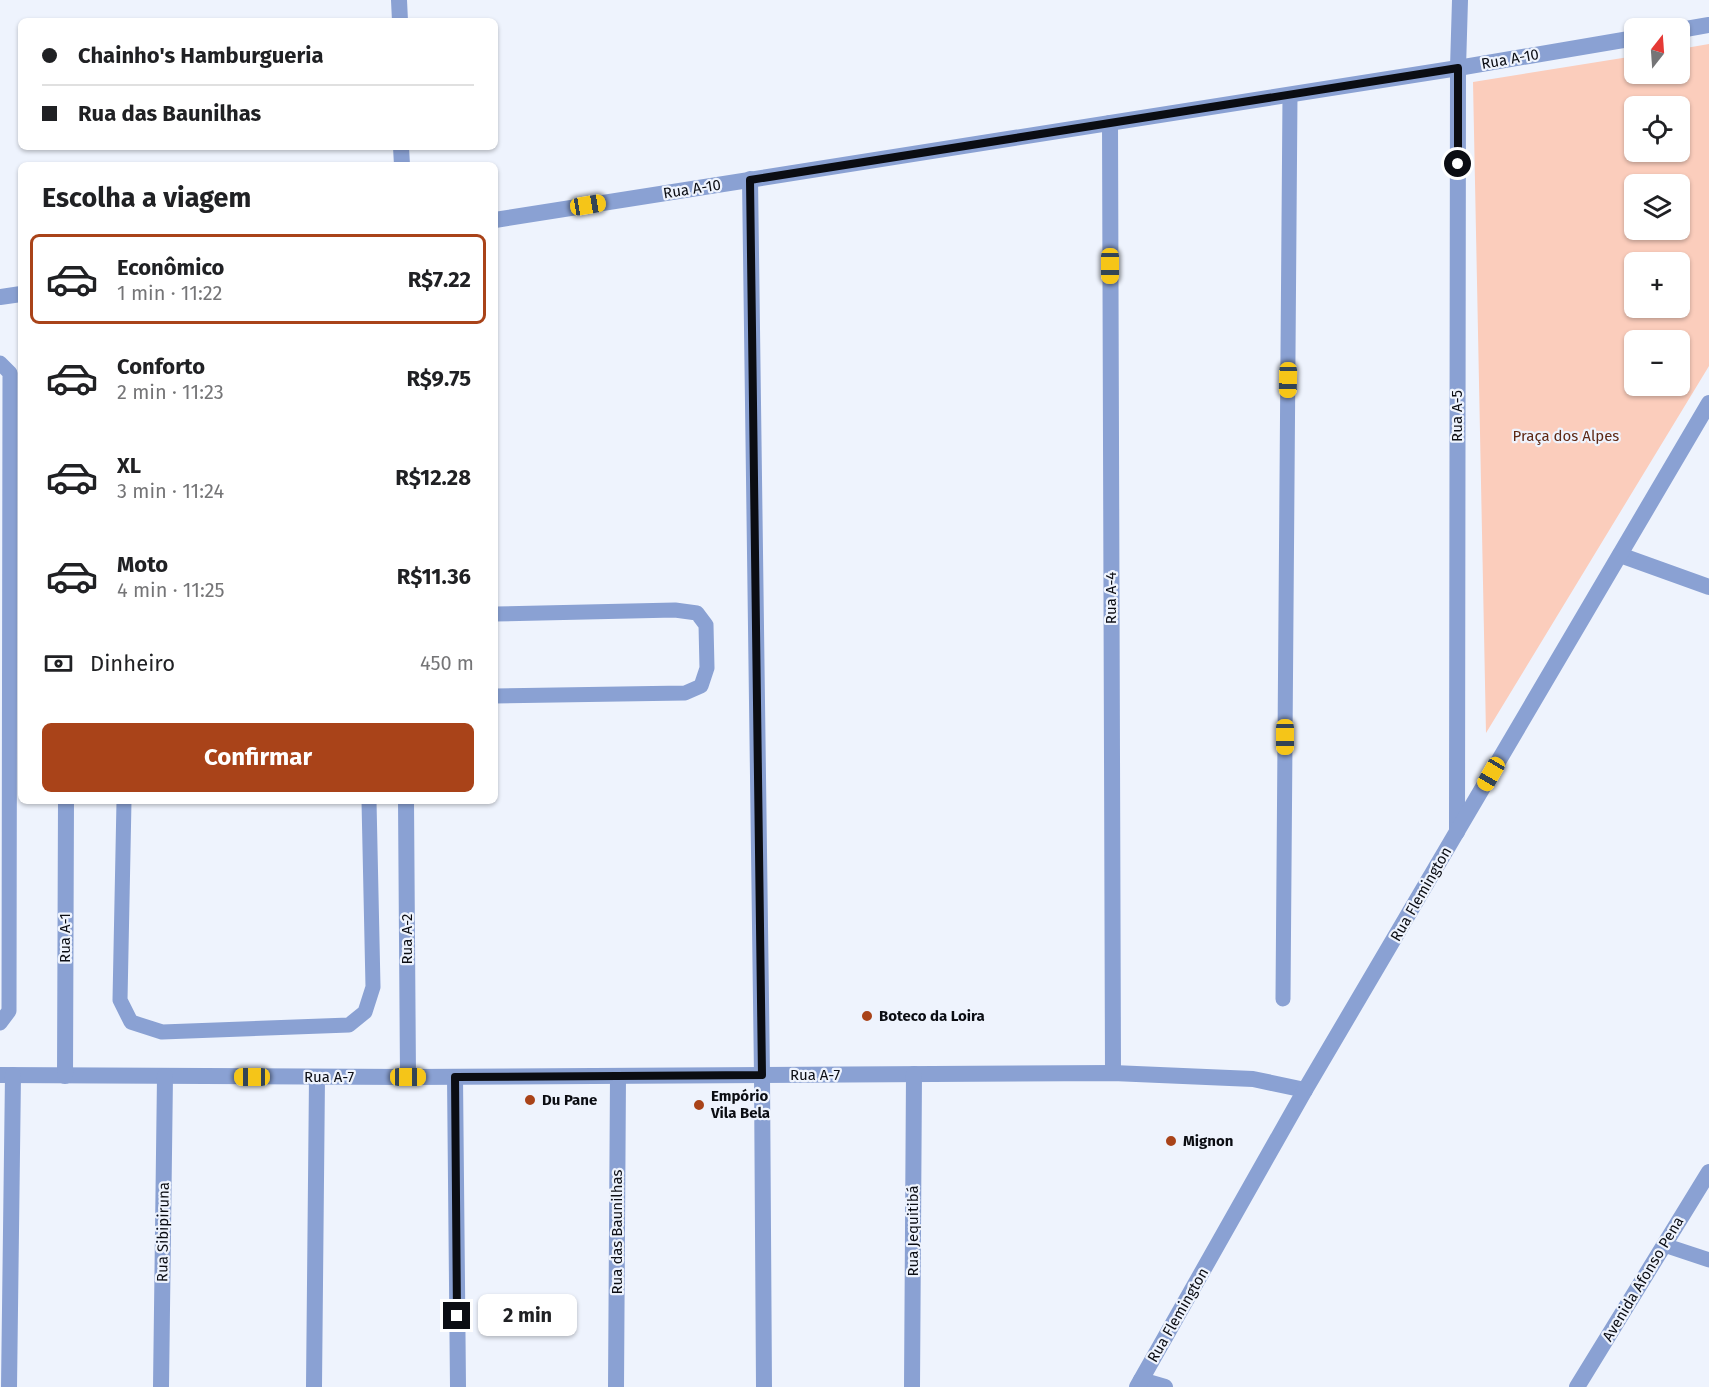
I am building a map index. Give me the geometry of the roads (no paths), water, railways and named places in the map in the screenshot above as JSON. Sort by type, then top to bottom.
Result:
[{"type":"street","points":[[399,0],[400,18]]},
{"type":"street","name":"Rua A-5","points":[[1457,832],[1460,0]]},
{"type":"street","points":[[1690,28],[1709,25]]},
{"type":"street","name":"Rua A-10","points":[[498,220],[1290,95],[1624,40]]},
{"type":"street","name":"Rua A-4","points":[[1110,123],[1113,1073]]},
{"type":"street","points":[[750,180],[764,1387]]},
{"type":"street","points":[[0,297],[18,294]]},
{"type":"street","name":"Rua Flemington","points":[[1139,1384],[1305,1090],[1709,403]]},
{"type":"street","points":[[1620,555],[1709,587]]},
{"type":"street","name":"Rua A-1","points":[[65,1076],[66,804]]},
{"type":"street","name":"Rua A-2","points":[[406,804],[408,1077]]},
{"type":"street","name":"Rua A-7","points":[[6,1075],[455,1077],[1113,1073],[1253,1079],[1305,1090]]},
{"type":"street","name":"Rua Jequitibá","points":[[912,1387],[914,1074]]},
{"type":"street","points":[[6,1075],[9,1387]]},
{"type":"street","name":"Rua Sibipiruna","points":[[161,1387],[165,1076]]},
{"type":"street","name":"Rua das Baunilhas","points":[[616,1387],[618,1076]]},
{"type":"street","points":[[314,1387],[317,1077]]},
{"type":"street","points":[[455,1077],[458,1387]]},
{"type":"street","name":"Avenida Afonso Pena","points":[[1577,1387],[1709,1172]]},
{"type":"street","points":[[1139,1384],[1165,1387]]},
{"type":"lane","points":[[1283,999],[1290,95]]},
{"type":"lane","points":[[0,363],[10,373],[4,692],[9,1011],[0,1023]]},
{"type":"lane","points":[[498,614],[675,610],[697,614],[706,625],[707,668],[701,686],[685,693],[498,696]]},
{"type":"lane","points":[[124,804],[120,1000],[131,1022],[162,1032],[349,1025],[365,1012],[373,987],[369,804]]},
{"type":"lane","points":[[1664,1245],[1709,1260]]},
{"type":"place","name":"Boteco da Loira","points":[[867,1016]]},
{"type":"place","name":"Du Pane","points":[[530,1100]]},
{"type":"place","name":"Empório Vila Bela","points":[[699,1105]]},
{"type":"place","name":"Mignon","points":[[1171,1141]]},
{"type":"park label","name":"Praça dos Alpes","points":[[1566,436]]}]
